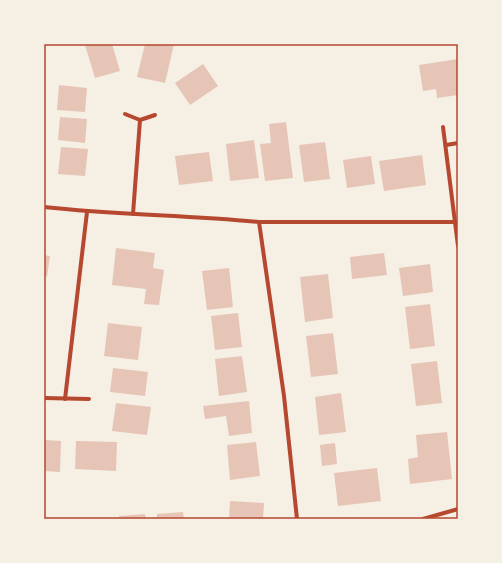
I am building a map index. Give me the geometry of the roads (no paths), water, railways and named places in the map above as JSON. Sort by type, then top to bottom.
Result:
[{"type":"street","points":[[125,114],[140,120],[155,115]]},
{"type":"street","points":[[133,214],[140,120]]},
{"type":"street","points":[[443,127],[458,246]]},
{"type":"street","points":[[446,144],[458,143]]},
{"type":"street","points":[[44,207],[87,212],[229,219],[259,222],[456,222]]},
{"type":"street","points":[[65,399],[87,212]]},
{"type":"street","points":[[259,222],[284,396],[297,519]]},
{"type":"street","points":[[44,398],[89,399]]},
{"type":"street","points":[[423,519],[458,509]]}]
